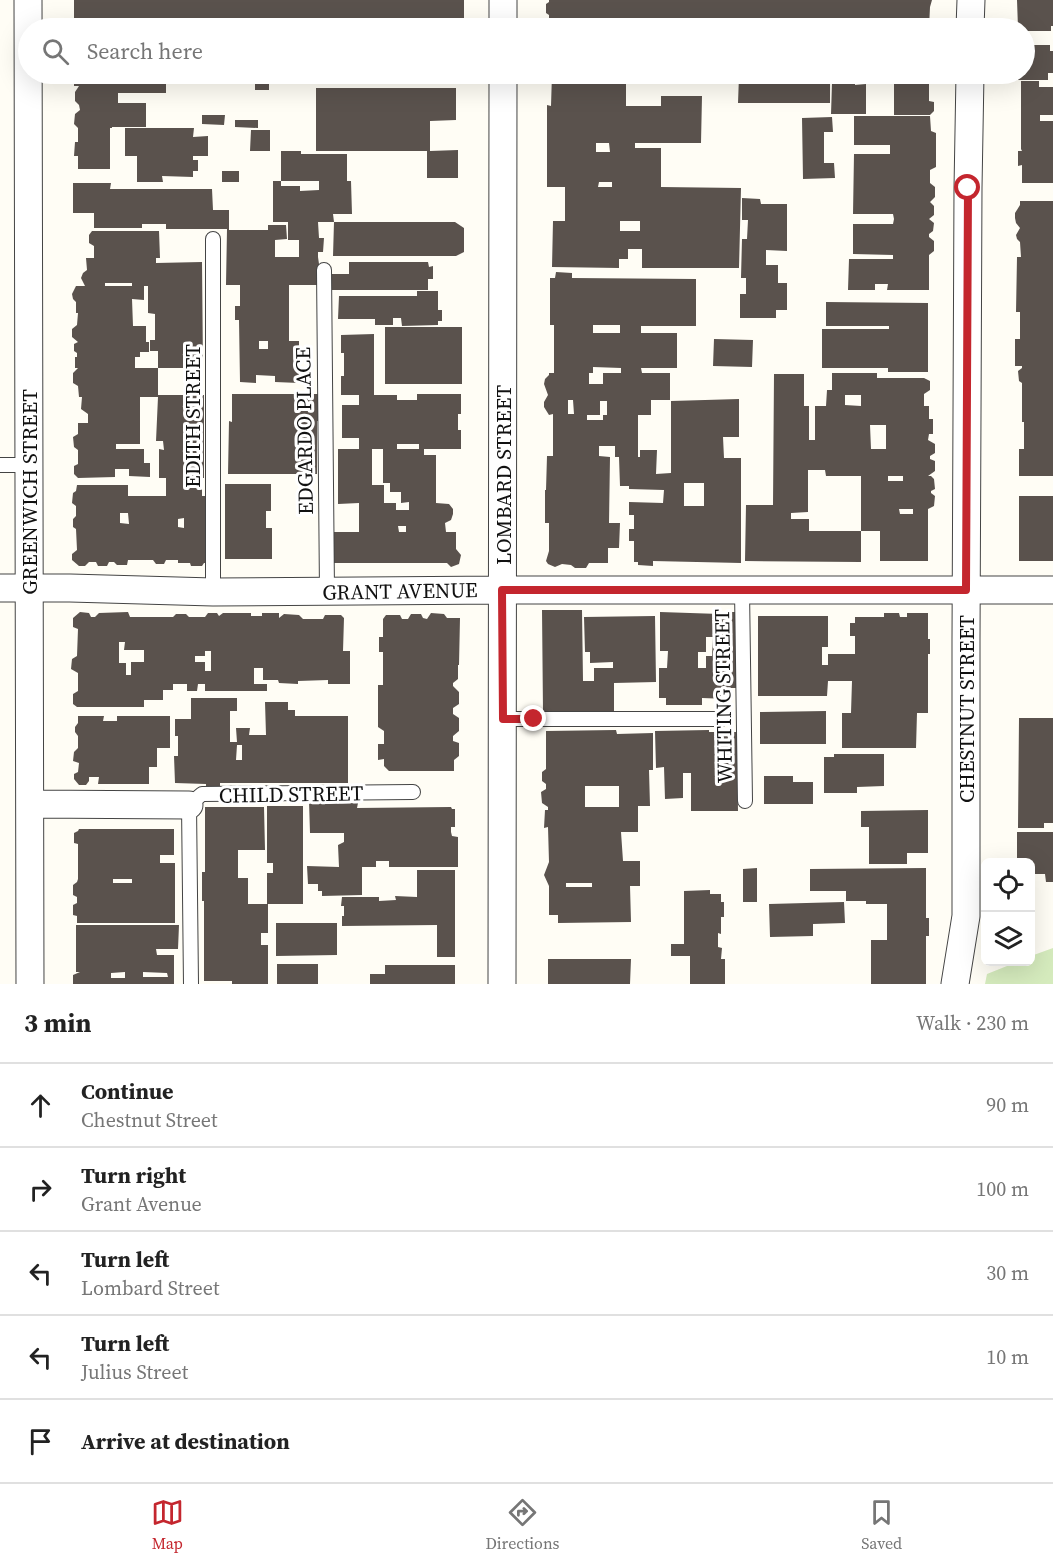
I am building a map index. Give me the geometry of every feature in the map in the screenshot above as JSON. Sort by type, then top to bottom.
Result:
[{"type":"street","name":"GREENWICH STREET","points":[[28,0],[28,18]]},
{"type":"street","points":[[503,0],[503,18]]},
{"type":"street","points":[[970,18],[971,0]]},
{"type":"street","name":"GREENWICH STREET","points":[[28,84],[30,984]]},
{"type":"street","name":"LOMBARD STREET","points":[[502,984],[503,84]]},
{"type":"street","name":"CHESTNUT STREET","points":[[955,984],[966,916],[970,84]]},
{"type":"street","name":"GRANT AVENUE","points":[[0,588],[213,592],[1053,590]]},
{"type":"street","name":"CHILD STREET","points":[[30,804],[189,805]]},
{"type":"lane","name":"EDITH STREET","points":[[213,239],[213,592]]},
{"type":"lane","name":"EDGARDO PLACE","points":[[324,270],[327,591]]},
{"type":"lane","points":[[0,465],[29,465]]},
{"type":"lane","name":"WHITING STREET","points":[[742,590],[745,801]]},
{"type":"lane","points":[[503,719],[721,719]]},
{"type":"lane","name":"CHILD STREET","points":[[189,805],[202,795],[413,792]]},
{"type":"lane","points":[[189,805],[191,984]]},
{"type":"green space","points":[[1053,948],[1053,984],[985,984],[987,974],[1007,966],[1035,966],[1035,955]]},
{"type":"building","points":[[74,0],[464,0],[464,18],[74,18]]},
{"type":"building","points":[[549,0],[932,0],[929,18],[549,18],[546,13],[546,4]]},
{"type":"building","points":[[1017,0],[1053,0],[1051,31],[1035,31],[1035,18],[1018,18]]},
{"type":"building","points":[[1035,45],[1050,45],[1050,51],[1053,51],[1053,73],[1048,73],[1048,80],[1035,80]]},
{"type":"building","points":[[1035,81],[1039,81],[1039,87],[1053,87],[1053,115],[1040,115],[1040,121],[1053,121],[1053,183],[1022,183],[1022,165],[1018,166],[1018,151],[1022,151],[1021,84],[1035,84]]},
{"type":"building","points":[[74,84],[166,84],[166,93],[118,93],[118,103],[146,103],[146,127],[110,128],[110,169],[78,169],[78,156],[74,156],[75,142],[78,142],[78,128],[74,124],[75,114],[80,110],[75,101],[75,92],[79,86],[74,86]]},
{"type":"building","points":[[255,84],[269,84],[269,90],[255,90]]},
{"type":"building","points":[[552,84],[626,84],[626,106],[661,106],[661,96],[702,96],[701,143],[635,143],[635,148],[661,148],[661,187],[741,188],[739,268],[642,268],[642,249],[628,249],[628,259],[619,259],[619,268],[552,267],[553,221],[565,221],[565,187],[547,187],[547,105],[551,106]],"holes":[[[596,143],[609,143],[610,152],[596,152]],[[599,182],[612,182],[612,187],[598,187]],[[620,221],[640,221],[640,231],[620,231]]]},
{"type":"building","points":[[739,84],[830,84],[830,103],[738,103]]},
{"type":"building","points":[[832,84],[866,84],[866,114],[831,114]]},
{"type":"building","points":[[894,84],[929,84],[929,101],[934,102],[934,111],[930,115],[894,115]]},
{"type":"building","points":[[316,88],[456,88],[456,120],[430,121],[430,151],[458,150],[458,178],[427,178],[427,151],[316,151]]},
{"type":"building","points":[[202,115],[225,115],[224,125],[202,124]]},
{"type":"building","points":[[854,116],[930,116],[931,131],[936,133],[936,167],[930,170],[930,183],[935,187],[935,197],[930,202],[934,206],[934,215],[929,219],[934,223],[929,237],[934,241],[934,251],[929,255],[929,290],[887,290],[888,284],[875,284],[875,290],[848,290],[849,259],[893,259],[893,255],[853,254],[853,224],[893,224],[894,219],[893,214],[853,214],[854,154],[890,154],[890,145],[854,145]]},
{"type":"building","points":[[832,117],[833,132],[824,132],[824,163],[834,163],[835,178],[803,179],[802,118]]},
{"type":"building","points":[[235,120],[258,120],[258,128],[235,127]]},
{"type":"building","points":[[125,128],[194,128],[193,137],[208,136],[208,156],[193,156],[193,160],[198,160],[198,171],[193,171],[193,177],[162,176],[163,182],[137,182],[137,156],[125,156]]},
{"type":"building","points":[[251,130],[270,130],[270,151],[250,151]]},
{"type":"building","points":[[281,151],[301,151],[301,154],[347,154],[347,181],[351,181],[352,214],[333,214],[334,222],[318,222],[319,238],[324,238],[323,252],[318,252],[322,285],[289,285],[289,341],[299,341],[299,383],[275,382],[275,376],[256,375],[256,383],[240,382],[239,320],[235,320],[235,306],[240,306],[240,285],[226,285],[227,229],[166,229],[166,224],[142,224],[142,228],[94,228],[94,213],[73,213],[73,183],[111,183],[110,189],[212,189],[213,210],[229,210],[229,230],[268,230],[268,225],[286,225],[287,239],[275,240],[275,257],[299,257],[299,240],[288,240],[288,222],[273,222],[273,181],[281,181]],"holes":[[[281,181],[319,181],[319,190],[300,191],[300,186],[281,186]],[[259,341],[268,341],[268,349],[259,349]]]},
{"type":"building","points":[[222,171],[239,171],[239,182],[222,182]]},
{"type":"building","points":[[742,198],[760,199],[761,204],[787,204],[787,251],[766,250],[766,265],[778,265],[778,283],[787,283],[787,310],[776,310],[776,318],[740,318],[740,294],[746,294],[746,278],[741,278],[742,239],[747,239],[748,220],[742,220]]},
{"type":"building","points":[[1020,201],[1053,201],[1053,476],[1019,476],[1019,449],[1024,449],[1024,422],[1022,422],[1022,383],[1019,381],[1018,371],[1022,366],[1015,366],[1015,339],[1020,339],[1020,312],[1016,312],[1017,257],[1021,257],[1020,242],[1016,235],[1020,228],[1016,223],[1015,213]]},
{"type":"building","points":[[334,222],[455,222],[464,228],[464,252],[456,256],[333,256]]},
{"type":"building","points":[[92,231],[159,231],[160,258],[156,258],[156,263],[202,262],[203,368],[158,368],[158,395],[204,395],[202,496],[206,496],[206,563],[202,566],[178,563],[178,560],[166,560],[164,564],[156,564],[153,560],[128,560],[127,565],[109,562],[107,566],[98,566],[96,562],[89,562],[85,566],[79,566],[72,560],[72,554],[77,550],[76,529],[73,527],[76,506],[72,503],[77,485],[128,485],[128,496],[166,496],[166,478],[159,478],[159,449],[164,450],[163,441],[156,441],[158,397],[140,397],[140,444],[116,444],[116,449],[144,449],[144,463],[150,463],[150,477],[129,476],[129,469],[115,469],[115,477],[78,478],[74,474],[74,466],[78,464],[78,450],[74,447],[73,437],[78,434],[78,423],[88,423],[88,414],[81,409],[82,397],[79,397],[78,386],[73,383],[73,373],[78,368],[75,368],[77,353],[74,351],[74,344],[78,342],[72,337],[72,329],[77,325],[78,313],[76,313],[76,302],[72,294],[76,286],[85,286],[81,278],[87,270],[86,258],[94,258],[94,246],[89,243],[89,235]],"holes":[[[105,283],[132,283],[132,286],[105,286]],[[144,286],[148,286],[148,313],[155,314],[155,340],[150,340],[150,351],[158,351],[158,368],[135,368],[135,357],[140,357],[140,352],[149,352],[149,342],[146,342],[146,326],[133,326],[132,299],[144,300]],[[120,513],[128,513],[129,524],[120,523]],[[184,518],[184,528],[178,527],[178,519]]]},
{"type":"building","points":[[349,262],[428,262],[429,267],[433,266],[433,279],[428,279],[428,290],[331,290],[331,274],[349,274]]},
{"type":"building","points":[[556,272],[572,273],[572,278],[696,279],[696,326],[641,326],[641,333],[677,333],[677,368],[641,368],[642,373],[670,373],[670,400],[651,400],[651,415],[638,415],[638,457],[640,457],[640,450],[657,450],[656,474],[671,473],[671,401],[739,399],[739,437],[723,437],[724,458],[741,458],[741,563],[653,561],[653,566],[638,565],[638,562],[634,562],[634,541],[629,541],[629,529],[634,529],[634,515],[629,515],[629,502],[663,503],[664,490],[629,489],[629,486],[620,486],[619,457],[615,457],[615,446],[599,446],[599,456],[610,457],[609,523],[620,523],[619,548],[608,548],[608,563],[589,563],[586,568],[575,568],[562,564],[555,567],[546,561],[549,551],[549,523],[545,523],[545,490],[547,456],[553,456],[553,414],[549,415],[544,407],[548,395],[544,384],[549,373],[554,373],[554,325],[550,325],[550,278],[555,278]],"holes":[[[593,325],[620,325],[620,333],[593,333]],[[593,367],[621,368],[621,373],[603,373],[603,384],[589,384],[589,373],[593,373]],[[568,400],[573,400],[574,414],[568,414]],[[600,401],[607,401],[607,415],[603,415],[603,420],[587,420],[587,415],[600,415]],[[684,483],[704,483],[704,506],[684,506]]]},
{"type":"building","points":[[417,291],[438,291],[438,310],[442,310],[442,321],[438,321],[438,325],[402,326],[401,318],[393,318],[393,325],[375,325],[375,319],[338,319],[339,296],[417,296]]},
{"type":"building","points":[[826,302],[928,303],[928,372],[888,372],[888,368],[822,368],[822,329],[889,329],[889,326],[826,326]]},
{"type":"building","points":[[385,327],[462,327],[462,384],[385,384]]},
{"type":"building","points":[[374,334],[374,395],[397,395],[397,400],[417,400],[417,394],[461,394],[458,430],[461,430],[461,449],[424,449],[424,455],[436,455],[436,503],[449,504],[453,509],[451,520],[445,523],[446,532],[456,532],[456,549],[461,555],[459,564],[451,567],[447,563],[332,563],[332,532],[359,532],[359,503],[338,504],[338,449],[359,449],[359,438],[342,438],[342,405],[359,405],[359,395],[341,395],[344,353],[341,353],[341,335]],"holes":[[[397,444],[419,444],[419,449],[397,449]],[[372,449],[383,449],[383,483],[390,483],[390,492],[401,492],[401,503],[409,502],[409,510],[396,510],[396,503],[384,503],[384,485],[372,485]],[[398,526],[406,526],[406,532],[399,532]]]},
{"type":"building","points":[[714,339],[753,340],[752,367],[713,366]]},
{"type":"building","points":[[832,373],[877,373],[877,378],[924,378],[930,381],[930,390],[924,394],[924,406],[929,406],[929,419],[933,419],[933,434],[929,434],[928,440],[935,444],[935,453],[930,456],[930,459],[935,461],[935,471],[928,476],[934,479],[935,489],[931,493],[935,496],[934,506],[928,509],[928,561],[880,561],[880,531],[861,531],[861,562],[745,561],[746,505],[773,505],[774,374],[804,374],[804,406],[809,406],[809,440],[815,440],[815,406],[826,406],[827,390],[832,390]],"holes":[[[845,395],[861,395],[861,406],[845,405]],[[870,425],[886,425],[886,449],[871,449]],[[808,470],[825,470],[826,476],[861,476],[861,531],[809,531],[809,519],[791,519],[791,513],[808,512]],[[888,476],[903,476],[903,481],[888,481]],[[899,509],[913,509],[913,514],[900,514]]]},
{"type":"building","points":[[232,394],[320,394],[320,421],[317,421],[317,474],[228,474]]},
{"type":"building","points":[[225,484],[271,484],[271,511],[266,511],[266,528],[272,528],[272,559],[225,559]]},
{"type":"building","points":[[1019,496],[1053,496],[1053,561],[1019,561]]},
{"type":"building","points":[[542,610],[582,610],[583,681],[594,681],[594,668],[613,668],[613,662],[590,663],[590,652],[585,652],[584,617],[655,616],[656,682],[614,683],[614,711],[543,712]]},
{"type":"building","points":[[80,612],[89,613],[91,617],[99,613],[128,612],[130,617],[173,617],[176,614],[186,614],[189,617],[205,617],[208,613],[217,613],[219,616],[223,613],[251,613],[251,616],[262,616],[262,613],[279,613],[279,618],[284,614],[299,615],[303,619],[323,619],[325,615],[341,615],[344,618],[343,651],[350,651],[350,684],[328,684],[328,680],[298,681],[298,684],[279,683],[278,680],[263,680],[263,668],[254,668],[254,684],[267,684],[267,691],[205,691],[205,684],[198,684],[197,691],[187,691],[187,684],[173,684],[173,690],[163,690],[163,700],[144,700],[144,707],[77,707],[73,704],[73,694],[78,691],[78,673],[71,669],[72,659],[77,656],[78,629],[73,627],[73,618]],"holes":[[[119,642],[125,642],[124,650],[144,650],[144,662],[131,662],[131,675],[126,675],[126,663],[119,663]],[[205,651],[211,651],[211,671],[205,671],[205,662],[195,662],[195,656],[205,656]]]},
{"type":"building","points":[[660,612],[720,614],[720,612],[737,612],[736,688],[728,688],[728,699],[702,698],[702,705],[666,705],[666,698],[659,698],[659,668],[667,668],[668,651],[660,651]],"holes":[[[706,637],[713,637],[712,656],[706,656],[706,668],[698,668],[698,652],[706,652]]]},
{"type":"building","points":[[431,613],[444,614],[447,618],[460,618],[458,679],[453,683],[459,692],[459,704],[453,708],[453,714],[459,718],[459,731],[453,736],[453,741],[459,743],[459,756],[454,760],[454,771],[389,771],[384,766],[384,759],[378,760],[378,744],[384,744],[384,731],[378,727],[378,685],[383,685],[383,652],[379,652],[379,637],[383,637],[383,619],[386,615],[400,615],[402,619],[408,619],[411,614],[421,614],[427,619]]},
{"type":"building","points":[[884,613],[899,613],[900,617],[907,617],[907,613],[928,613],[930,654],[928,654],[928,713],[917,713],[916,748],[842,748],[842,713],[851,713],[852,681],[828,681],[827,696],[758,696],[758,616],[828,616],[828,647],[822,647],[822,665],[828,665],[828,654],[855,654],[855,636],[850,636],[850,623],[855,623],[855,617],[884,617]]},
{"type":"building","points":[[191,698],[237,698],[237,711],[230,711],[230,742],[237,742],[236,728],[250,728],[249,735],[266,735],[265,702],[288,702],[288,710],[295,710],[295,716],[348,716],[348,783],[220,783],[220,787],[206,788],[206,784],[175,783],[174,756],[178,756],[178,736],[175,736],[175,719],[191,719]],"holes":[[[237,745],[242,745],[242,760],[236,760]]]},
{"type":"building","points":[[826,711],[826,744],[760,744],[760,712]]},
{"type":"building","points":[[78,716],[104,716],[103,721],[117,721],[117,716],[170,716],[170,748],[157,748],[157,767],[149,767],[149,784],[98,784],[99,777],[89,777],[86,785],[79,785],[74,779],[74,774],[78,772],[79,763],[73,761],[74,752],[78,748],[75,727],[78,723]]},
{"type":"building","points":[[1019,718],[1053,718],[1053,823],[1044,823],[1044,828],[1018,828]]},
{"type":"building","points":[[616,730],[617,734],[653,733],[653,770],[649,770],[650,806],[638,806],[638,832],[621,832],[623,861],[640,861],[640,886],[630,886],[631,922],[558,923],[558,915],[549,915],[549,886],[544,875],[549,862],[548,827],[544,828],[545,810],[548,810],[548,807],[542,803],[541,792],[546,789],[546,784],[542,781],[542,772],[546,769],[546,731]],"holes":[[[585,786],[619,786],[619,807],[585,807]],[[566,883],[592,883],[592,887],[566,887]]]},
{"type":"building","points":[[709,730],[709,732],[737,732],[738,811],[691,811],[691,773],[683,773],[683,798],[665,799],[664,767],[656,768],[655,731]]},
{"type":"building","points":[[834,754],[884,754],[884,786],[857,787],[857,793],[824,793],[824,757],[834,757]]},
{"type":"building","points":[[764,776],[793,776],[793,782],[813,782],[813,804],[764,804]]},
{"type":"building","points":[[309,801],[358,803],[357,808],[451,807],[455,809],[455,827],[451,827],[451,832],[452,836],[458,837],[458,867],[389,867],[389,861],[376,861],[376,867],[362,867],[362,895],[322,896],[322,891],[318,891],[318,884],[308,884],[307,866],[339,867],[338,845],[344,842],[344,833],[310,833]]},
{"type":"building","points":[[267,806],[303,806],[303,904],[268,904],[268,933],[261,933],[261,945],[268,945],[268,984],[204,981],[202,872],[205,872],[205,807],[264,807],[265,850],[238,850],[238,878],[248,878],[248,904],[267,904],[267,873],[273,873],[273,863],[267,863]]},
{"type":"building","points":[[928,810],[928,853],[907,853],[907,864],[869,864],[869,827],[861,827],[861,811]]},
{"type":"building","points":[[79,829],[174,829],[174,855],[160,855],[160,863],[175,863],[175,923],[77,923],[77,916],[73,915],[73,905],[77,903],[77,897],[73,895],[73,885],[78,879],[78,844],[74,843],[74,833]],"holes":[[[113,879],[132,879],[132,883],[113,883]]]},
{"type":"building","points":[[1017,832],[1053,832],[1053,882],[1046,882],[1045,874],[1035,874],[1035,858],[1017,858]]},
{"type":"building","points":[[757,868],[757,902],[743,902],[743,869]]},
{"type":"building","points":[[926,868],[926,918],[929,918],[929,936],[926,936],[926,984],[871,984],[871,940],[887,940],[887,904],[846,901],[846,891],[810,891],[810,869]]},
{"type":"building","points":[[417,870],[455,870],[455,957],[437,957],[437,925],[342,926],[344,906],[341,906],[342,897],[379,897],[379,901],[396,900],[395,896],[417,897]]},
{"type":"building","points":[[710,890],[710,894],[721,894],[721,902],[724,902],[724,917],[721,917],[718,947],[722,948],[721,959],[725,959],[725,984],[690,984],[690,956],[671,956],[671,944],[684,944],[684,891]]},
{"type":"building","points":[[844,902],[845,923],[813,924],[813,936],[770,937],[769,904]]},
{"type":"building","points":[[276,923],[337,923],[337,955],[276,956]]},
{"type":"building","points":[[76,925],[179,925],[178,949],[156,949],[157,955],[174,955],[174,984],[73,984],[73,975],[80,972],[76,972]],"holes":[[[125,972],[125,978],[111,978],[111,973]],[[143,972],[167,973],[168,977],[143,977]]]},
{"type":"building","points":[[548,959],[631,959],[630,984],[548,984]]},
{"type":"building","points":[[277,964],[318,964],[318,984],[277,984]]},
{"type":"building","points":[[385,965],[455,965],[455,984],[370,984],[370,974],[385,974]]},
{"type":"route","points":[[534,719],[503,719],[502,590],[966,590],[968,188]]}]
